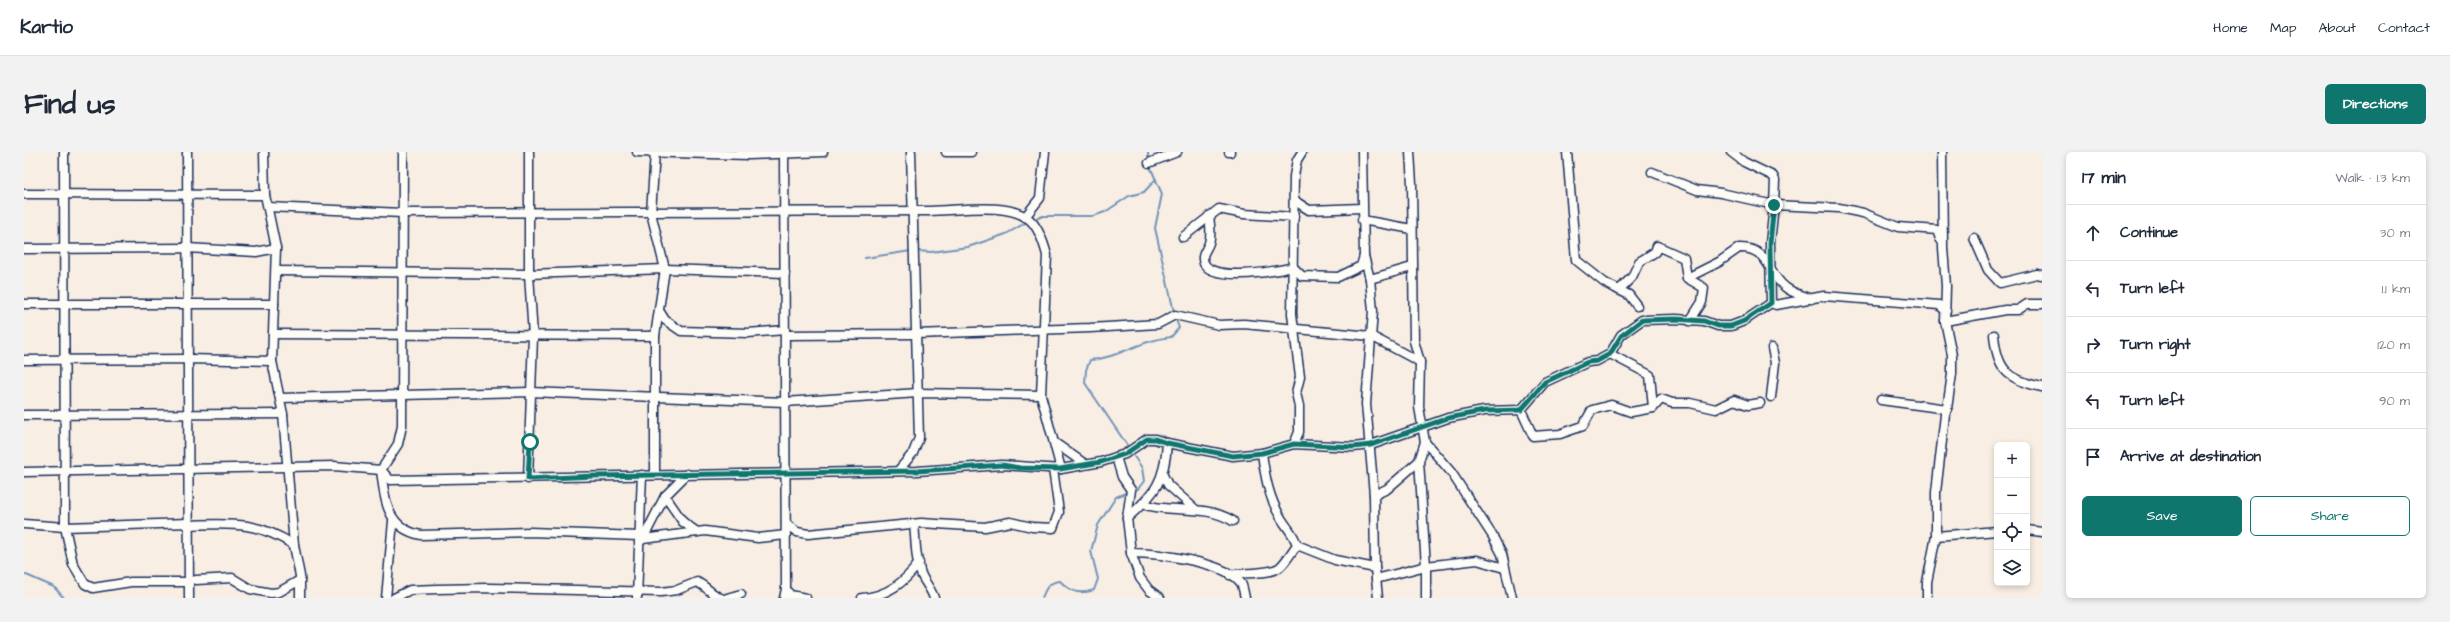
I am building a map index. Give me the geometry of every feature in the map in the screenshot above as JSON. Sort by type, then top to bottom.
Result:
[{"type":"street","points":[[64,152],[65,527],[73,564],[85,584],[93,588],[131,582],[193,581],[232,578],[250,589],[271,593],[279,592],[300,580]]},
{"type":"street","points":[[187,152],[189,416],[187,524],[193,581],[189,598]]},
{"type":"street","points":[[264,152],[265,196],[276,248],[277,271],[272,362],[283,414],[294,545],[300,580],[300,598]]},
{"type":"street","points":[[386,598],[393,521],[385,496],[381,470],[398,444],[402,426],[401,335],[403,272],[403,152]]},
{"type":"street","points":[[528,479],[533,336],[529,274],[531,214],[529,152]]},
{"type":"street","points":[[637,152],[749,155],[784,152],[823,152]]},
{"type":"street","points":[[655,152],[651,213],[665,269],[660,312],[655,336],[655,474]]},
{"type":"street","points":[[268,207],[402,214],[651,213],[785,210],[913,211],[984,209],[1019,212],[1031,220],[1043,241],[1047,255],[1041,395],[1055,443],[1059,512],[1053,528],[1032,528],[1010,522],[985,527],[941,523],[914,524],[808,534],[797,532],[786,524],[785,402],[787,332],[785,273],[785,210],[784,152]]},
{"type":"street","points":[[898,471],[913,453],[919,438],[911,152]]},
{"type":"street","points":[[946,152],[971,152]]},
{"type":"street","points":[[1025,217],[1040,198],[1045,152]]},
{"type":"street","points":[[1149,164],[1177,152]]},
{"type":"street","points":[[1294,444],[1299,432],[1299,406],[1296,394],[1300,377],[1293,329],[1295,166],[1302,152]]},
{"type":"street","points":[[1362,152],[1362,220],[1364,256],[1370,279],[1373,311],[1366,404],[1371,445],[1374,495],[1375,568],[1378,598]]},
{"type":"street","points":[[1410,152],[1412,184],[1412,267],[1415,298],[1414,340],[1420,362],[1419,407],[1425,442],[1419,461],[1426,566],[1426,598]]},
{"type":"street","points":[[1567,152],[1576,260],[1605,284],[1629,295],[1637,306]]},
{"type":"street","points":[[1731,152],[1744,162],[1773,176],[1775,180],[1774,205],[1771,212],[1771,303]]},
{"type":"street","points":[[1927,598],[1927,582],[1936,536],[1936,492],[1952,361],[1945,321],[1946,286],[1943,248],[1942,152]]},
{"type":"street","points":[[1652,172],[1697,190],[1721,193],[1774,205],[1839,208],[1863,213],[1898,228],[1937,230],[1943,248]]},
{"type":"street","points":[[24,194],[265,196]]},
{"type":"street","points":[[1295,201],[1309,210],[1362,208]]},
{"type":"street","points":[[1183,237],[1216,210],[1223,209],[1244,214],[1294,217]]},
{"type":"street","points":[[1209,216],[1211,235],[1203,257],[1206,266],[1212,272],[1238,274],[1293,267]]},
{"type":"street","points":[[1362,220],[1412,229]]},
{"type":"street","points":[[1974,238],[1988,270],[2000,283],[2037,274],[2042,275]]},
{"type":"street","points":[[1619,290],[1632,277],[1639,262],[1656,252],[1657,246],[1684,258],[1687,278]]},
{"type":"street","points":[[24,248],[187,248],[256,252],[276,248]]},
{"type":"street","points":[[1687,278],[1719,262],[1739,248],[1754,250],[1766,258],[1770,268],[1785,287],[1811,300]]},
{"type":"street","points":[[1293,267],[1302,276],[1338,277],[1361,266],[1364,256]]},
{"type":"street","points":[[1370,279],[1412,267]]},
{"type":"street","points":[[277,271],[529,274],[665,269],[785,273]]},
{"type":"street","points":[[1687,278],[1704,288],[1702,302],[1690,321]]},
{"type":"street","points":[[1771,303],[1776,305],[1811,300],[1824,296],[1939,305],[1946,311]]},
{"type":"street","points":[[24,472],[334,466],[381,470],[390,480],[528,479],[655,474],[898,471],[1002,465],[1057,469],[1116,457],[1147,439],[1155,439],[1167,443],[1233,456],[1262,453],[1294,444],[1336,447],[1371,445],[1448,418],[1484,411],[1521,410],[1545,382],[1588,362],[1601,359],[1610,354],[1621,336],[1642,320],[1676,319],[1704,321],[1718,326],[1731,326],[1744,321],[1771,303]]},
{"type":"street","points":[[24,304],[274,304]]},
{"type":"street","points":[[1945,321],[2018,310],[2027,304],[2042,304]]},
{"type":"street","points":[[660,312],[665,320],[680,331],[916,334],[1044,330],[1158,324],[1174,315],[1219,325],[1244,324],[1371,336],[1420,362]]},
{"type":"street","points":[[273,334],[655,336]]},
{"type":"street","points":[[1994,335],[1995,355],[2008,373],[2022,383],[2042,387]]},
{"type":"street","points":[[1771,397],[1775,363],[1772,348]]},
{"type":"street","points":[[1610,354],[1650,375],[1653,408]]},
{"type":"street","points":[[24,360],[188,359],[272,362]]},
{"type":"street","points":[[280,398],[530,392],[785,402],[918,393],[1041,395]]},
{"type":"street","points":[[1521,410],[1533,436],[1560,434],[1583,426],[1592,410],[1604,406],[1612,406],[1631,412],[1653,408],[1661,399],[1672,403],[1690,403],[1716,409],[1734,400],[1748,405],[1760,402]]},
{"type":"street","points":[[1880,400],[1947,409]]},
{"type":"street","points":[[24,415],[189,416],[283,414]]},
{"type":"street","points":[[1425,442],[1452,472],[1492,535],[1502,554],[1512,598]]},
{"type":"street","points":[[1055,443],[1086,464]]},
{"type":"street","points":[[1127,518],[1142,504],[1163,476],[1167,443]]},
{"type":"street","points":[[1262,453],[1266,484],[1282,519],[1294,533],[1297,545]]},
{"type":"street","points":[[1116,457],[1122,477],[1131,490],[1127,518],[1131,553],[1140,578],[1149,590],[1160,598]]},
{"type":"street","points":[[1374,495],[1387,489],[1419,461]]},
{"type":"street","points":[[640,539],[665,496],[687,474]]},
{"type":"street","points":[[637,595],[642,475]]},
{"type":"street","points":[[1163,476],[1168,485],[1196,510]]},
{"type":"street","points":[[665,496],[684,522],[697,532]]},
{"type":"street","points":[[1142,504],[1152,507],[1196,510],[1224,516],[1233,521]]},
{"type":"street","points":[[784,598],[786,589],[786,513]]},
{"type":"street","points":[[393,521],[408,532],[421,535],[530,532],[640,539],[697,532],[719,532],[758,538],[786,535]]},
{"type":"street","points":[[24,524],[65,527],[187,524],[248,525],[271,531],[294,545]]},
{"type":"street","points":[[914,524],[922,576],[931,589],[934,598]]},
{"type":"street","points":[[2030,530],[2042,532]]},
{"type":"street","points":[[1936,536],[1994,531]]},
{"type":"street","points":[[1297,545],[1335,560],[1375,568]]},
{"type":"street","points":[[1230,574],[1261,572],[1279,567],[1297,545]]},
{"type":"street","points":[[1131,553],[1154,554],[1178,558],[1207,565],[1230,574],[1241,583],[1245,598]]},
{"type":"street","points":[[1376,579],[1426,566],[1477,560],[1504,568]]},
{"type":"street","points":[[862,598],[879,596],[899,585],[919,563]]},
{"type":"street","points":[[394,598],[410,590],[495,588],[637,595],[677,590],[697,582],[707,587],[710,593],[721,598]]},
{"type":"street","points":[[786,589],[790,595],[806,598]]},
{"type":"street","points":[[727,598],[741,594]]},
{"type":"waterway","points":[[1148,152],[1148,160]]},
{"type":"waterway","points":[[1149,164],[1162,194],[1155,228],[1174,312]]},
{"type":"waterway","points":[[1033,220],[1043,216],[1093,216],[1105,212],[1129,196],[1144,192],[1156,179]]},
{"type":"waterway","points":[[916,251],[931,252],[968,247],[1006,234],[1027,222]]},
{"type":"waterway","points":[[865,258],[911,251]]},
{"type":"waterway","points":[[1129,448],[1085,383],[1086,370],[1090,360],[1101,359],[1149,342],[1171,337],[1179,328],[1175,317]]},
{"type":"waterway","points":[[1131,452],[1142,468],[1144,481],[1138,489],[1132,490]]},
{"type":"waterway","points":[[1042,598],[1050,584],[1060,581],[1068,588],[1076,592],[1089,592],[1094,590],[1098,579],[1091,551],[1098,525],[1116,497],[1128,492]]},
{"type":"waterway","points":[[24,574],[54,587],[64,598]]},
{"type":"route","points":[[530,442],[528,479],[595,476],[917,471],[964,466],[1002,465],[1020,468],[1060,469],[1101,462],[1125,454],[1147,439],[1155,439],[1167,443],[1233,456],[1262,453],[1294,444],[1336,447],[1371,445],[1448,418],[1484,411],[1521,410],[1525,403],[1545,382],[1588,362],[1605,358],[1614,350],[1621,336],[1642,320],[1693,320],[1704,321],[1718,326],[1731,326],[1744,321],[1749,316],[1771,303],[1770,243],[1771,212],[1774,205]]}]
